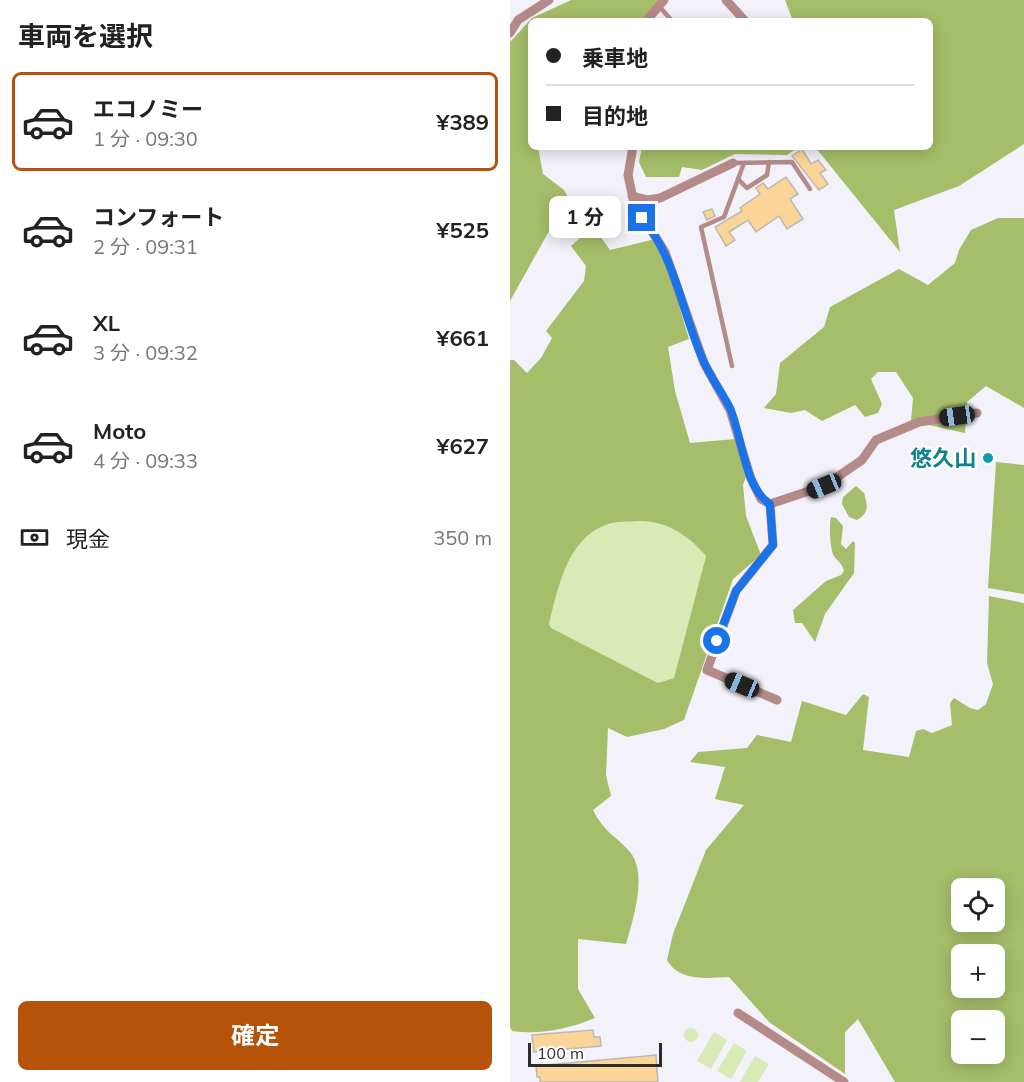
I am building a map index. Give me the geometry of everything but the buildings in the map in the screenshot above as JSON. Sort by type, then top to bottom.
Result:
[{"type":"street","points":[[510,33],[518,20],[549,0]]},
{"type":"street","points":[[726,0],[742,18]]},
{"type":"street","points":[[649,18],[662,3]]},
{"type":"street","points":[[632,150],[628,175],[632,196],[642,218],[665,252],[704,363],[730,410],[751,479],[761,499],[770,504],[824,486],[862,460],[868,447],[919,422],[977,413]]},
{"type":"street","points":[[632,196],[648,200],[660,198],[733,163]]},
{"type":"street","points":[[770,504],[773,545],[736,591],[707,670],[777,700]]},
{"type":"street","points":[[738,1013],[844,1082]]},
{"type":"lane","points":[[662,3],[670,18]]},
{"type":"lane","points":[[738,179],[747,188],[767,175],[769,162]]},
{"type":"lane","points":[[733,163],[792,162],[810,189]]},
{"type":"lane","points":[[732,366],[700,227],[724,217],[744,163]]},
{"type":"green space","points":[[571,0],[659,0],[644,18],[532,18]]},
{"type":"green space","points":[[785,0],[1024,0],[1024,144],[959,186],[894,210],[900,252],[817,150],[933,150],[933,18],[792,18]]},
{"type":"green space","points":[[528,22],[528,150],[539,150],[543,174],[564,190],[577,213],[558,215],[510,301],[510,42]]},
{"type":"green space","points":[[641,150],[794,150],[787,155],[735,154],[702,170],[682,167],[679,177],[646,177],[639,162]]},
{"type":"green space","points":[[998,218],[1024,218],[1024,408],[986,386],[967,402],[965,433],[911,421],[913,398],[896,372],[878,372],[871,379],[882,404],[878,413],[865,417],[855,405],[822,421],[805,410],[791,413],[764,408],[776,394],[780,363],[824,327],[830,307],[899,269],[928,285],[955,263],[959,250],[971,230]]},
{"type":"green space","points":[[589,230],[598,233],[610,250],[655,239],[665,258],[689,339],[668,347],[675,391],[690,443],[735,439],[746,477],[743,485],[746,516],[761,555],[733,579],[684,720],[664,729],[627,737],[608,728],[606,775],[611,796],[593,810],[601,823],[630,852],[635,861],[638,872],[637,897],[629,934],[626,944],[578,939],[578,989],[595,1018],[554,1030],[523,1032],[512,1031],[510,1027],[510,360],[514,360],[527,373],[541,358],[552,338],[546,331],[584,281],[586,266],[571,246]],"holes":[[[615,522],[650,522],[677,531],[706,556],[674,678],[658,683],[551,628],[549,624],[566,566],[583,540],[594,531]]]},
{"type":"green space","points":[[996,462],[1024,465],[1024,594],[988,588]]},
{"type":"green space","points":[[856,486],[864,493],[867,505],[864,515],[857,520],[849,517],[842,504],[843,497]]},
{"type":"green space","points":[[831,517],[836,518],[843,526],[841,544],[846,549],[853,541],[855,543],[854,573],[825,614],[815,642],[802,623],[795,623],[793,610],[826,581],[841,575],[844,571],[833,553],[830,537]]},
{"type":"green space","points":[[640,521],[659,524],[677,531],[706,556],[674,678],[658,683],[550,628],[549,624],[566,566],[583,540],[608,524]]},
{"type":"green space","points":[[989,596],[1024,603],[1024,1082],[895,1082],[858,1019],[845,1032],[845,1074],[769,1022],[729,977],[695,977],[672,967],[667,960],[673,934],[706,850],[744,805],[715,799],[725,767],[690,762],[698,752],[747,748],[757,735],[791,742],[802,701],[846,715],[863,694],[869,697],[863,750],[909,757],[916,731],[923,729],[932,733],[952,725],[950,703],[954,698],[978,710],[986,704],[993,684],[987,663]]},
{"type":"green space","points":[[688,1028],[694,1028],[698,1035],[694,1042],[688,1042],[684,1038],[684,1032]]},
{"type":"green space","points":[[714,1032],[727,1040],[711,1069],[697,1061]]},
{"type":"green space","points":[[734,1043],[747,1051],[731,1079],[717,1071]]},
{"type":"green space","points":[[755,1056],[769,1064],[758,1082],[740,1082]]},
{"type":"place","name":"悠久山","points":[[988,458]]},
{"type":"route","points":[[642,218],[654,232],[665,252],[681,305],[704,363],[730,410],[751,479],[761,499],[770,504],[773,545],[736,591],[717,641]]}]
